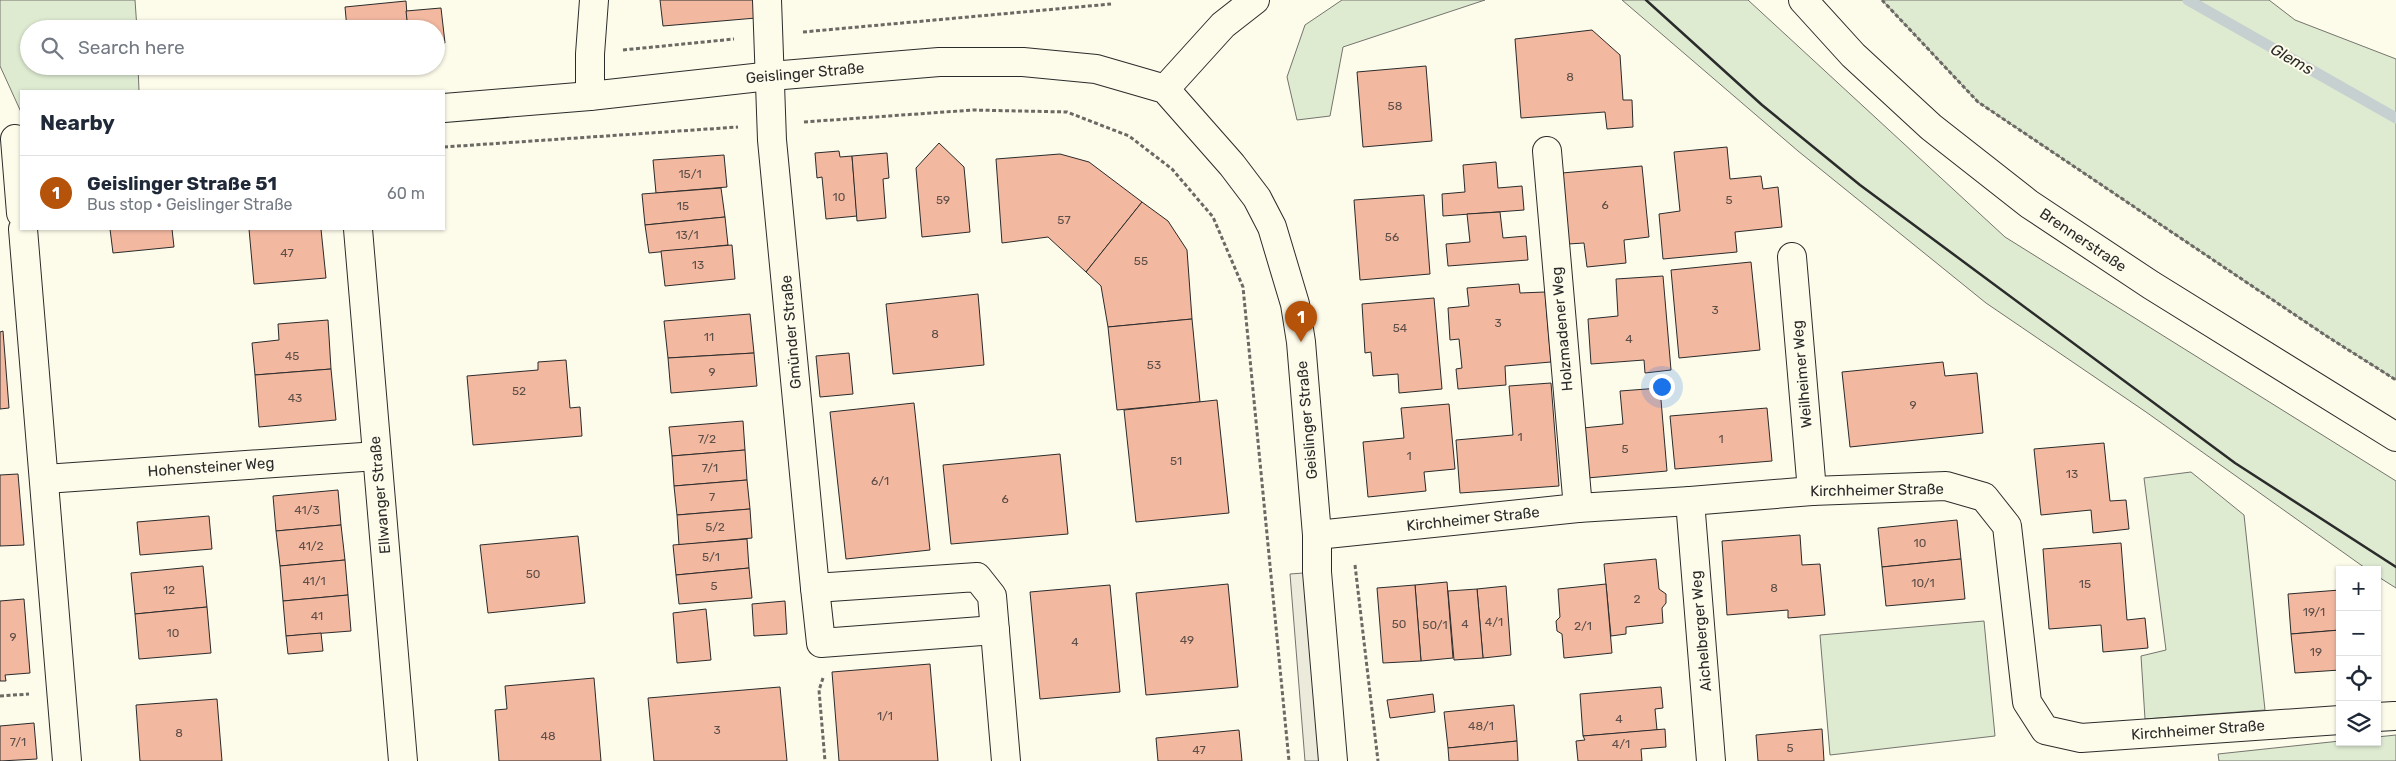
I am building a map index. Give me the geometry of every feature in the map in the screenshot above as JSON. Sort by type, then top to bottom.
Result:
[{"type":"street","points":[[590,96],[590,54],[594,0]]},
{"type":"street","name":"Gmünder Straße","points":[[767,0],[772,140],[821,643]]},
{"type":"street","points":[[1165,89],[1223,25],[1255,0]]},
{"type":"street","name":"Brennerstraße","points":[[1803,0],[1853,55],[1931,127],[2029,204],[2151,285],[2396,437]]},
{"type":"street","name":"Geislinger Straße","points":[[445,108],[590,96],[771,76],[939,62],[1023,62],[1096,70],[1165,89],[1232,165],[1257,198],[1272,227],[1295,304],[1317,535],[1317,572],[1333,761]]},
{"type":"street","points":[[15,139],[20,202]]},
{"type":"street","name":"Holzmadener Weg","points":[[1547,151],[1578,508]]},
{"type":"street","points":[[23,230],[67,761]]},
{"type":"street","name":"Ellwanger Straße","points":[[358,230],[403,761]]},
{"type":"street","name":"Weilheimer Weg","points":[[1792,257],[1812,491]]},
{"type":"street","name":"Hohensteiner Weg","points":[[45,478],[377,456]]},
{"type":"street","name":"Kirchheimer Straße","points":[[1317,535],[1578,508],[1812,491],[1946,486],[1984,497],[2007,526],[2027,702],[2045,730],[2080,738],[2336,720]]},
{"type":"street","name":"Aichelberger Weg","points":[[1690,501],[1711,761]]},
{"type":"street","points":[[816,588],[978,577],[992,596],[1006,761]]},
{"type":"street","points":[[821,643],[995,630]]},
{"type":"path","points":[[1882,0],[1978,102],[2328,337],[2396,380]]},
{"type":"path","points":[[590,54],[769,35],[1111,4]]},
{"type":"path","points":[[797,123],[973,110],[1067,112],[1129,136],[1172,169],[1213,217],[1243,287],[1289,761]]},
{"type":"path","points":[[445,147],[748,126]]},
{"type":"path","points":[[821,643],[824,675],[818,690],[825,761]]},
{"type":"green space","points":[[0,0],[135,0],[136,20],[20,20],[20,75],[138,75],[139,90],[20,90],[20,110],[0,66]]},
{"type":"green space","points":[[1342,0],[1485,0],[1343,47],[1330,116],[1297,120],[1287,77],[1305,25]]},
{"type":"green space","points":[[1622,0],[1748,0],[2005,237],[2396,481],[2396,588],[2381,579],[2381,566],[2362,566],[2146,412],[1986,303],[1798,151]]},
{"type":"green space","points":[[1882,0],[2269,0],[2295,20],[2396,59],[2396,380],[2328,337],[1978,102]]},
{"type":"green space","points":[[2191,472],[2244,515],[2265,710],[2145,719],[2141,656],[2166,650],[2144,478]]},
{"type":"green space","points":[[1984,621],[1995,736],[1830,755],[1820,635]]},
{"type":"green space","points":[[2396,735],[2396,761],[2219,761],[2218,754],[2336,741],[2336,746],[2381,746],[2381,737]]},
{"type":"shaded area","points":[[1317,572],[1333,761],[1305,761],[1290,574]]},
{"type":"building","points":[[660,0],[755,0],[756,18],[663,26]]},
{"type":"building","points":[[406,1],[407,20],[346,20],[345,7]]},
{"type":"building","points":[[441,8],[442,20],[407,20],[406,11]]},
{"type":"building","points":[[1592,30],[1620,55],[1623,100],[1632,100],[1633,127],[1607,129],[1605,112],[1521,118],[1515,39]]},
{"type":"building","points":[[1426,66],[1432,141],[1363,147],[1357,72]]},
{"type":"building","points":[[939,143],[964,167],[970,232],[922,237],[916,168]]},
{"type":"building","points":[[1727,147],[1730,179],[1761,176],[1763,189],[1778,187],[1782,227],[1735,232],[1737,252],[1663,259],[1659,214],[1680,211],[1674,152]]},
{"type":"building","points":[[839,151],[840,157],[852,156],[857,216],[826,219],[822,177],[817,178],[815,153]]},
{"type":"building","points":[[887,153],[889,178],[883,179],[886,218],[857,221],[852,156]]},
{"type":"building","points":[[1060,154],[1089,162],[1142,202],[1086,272],[1048,237],[1002,243],[996,159]]},
{"type":"building","points":[[724,155],[727,187],[656,193],[653,160]]},
{"type":"building","points":[[1496,162],[1498,188],[1522,186],[1524,210],[1443,216],[1442,194],[1465,192],[1463,165]]},
{"type":"building","points":[[1642,166],[1649,237],[1624,240],[1626,263],[1587,267],[1584,243],[1568,244],[1562,173]]},
{"type":"building","points":[[721,188],[725,217],[645,225],[642,194]]},
{"type":"building","points":[[1424,195],[1430,274],[1360,280],[1354,200]]},
{"type":"building","points":[[1142,202],[1168,221],[1187,250],[1192,319],[1108,327],[1101,286],[1086,272]]},
{"type":"building","points":[[1500,212],[1503,238],[1526,236],[1528,260],[1448,266],[1446,244],[1470,242],[1467,214]]},
{"type":"building","points":[[725,217],[728,245],[649,253],[645,225]]},
{"type":"building","points":[[110,230],[172,230],[174,247],[113,253]]},
{"type":"building","points":[[249,230],[321,230],[326,278],[254,284]]},
{"type":"building","points":[[732,245],[735,279],[665,286],[661,251]]},
{"type":"building","points":[[1751,262],[1760,350],[1679,358],[1671,270]]},
{"type":"building","points":[[1663,276],[1671,370],[1645,373],[1644,360],[1591,364],[1588,319],[1618,316],[1616,279]]},
{"type":"building","points":[[1519,284],[1520,293],[1545,292],[1551,362],[1505,366],[1506,385],[1458,389],[1456,369],[1462,368],[1459,339],[1450,340],[1448,308],[1469,306],[1467,288]]},
{"type":"building","points":[[978,294],[984,365],[893,374],[886,304]]},
{"type":"building","points":[[1434,298],[1442,389],[1399,393],[1398,374],[1373,376],[1371,352],[1365,353],[1362,304]]},
{"type":"building","points":[[750,314],[754,353],[668,358],[664,321]]},
{"type":"building","points":[[1192,319],[1200,402],[1117,410],[1108,327]]},
{"type":"building","points":[[328,320],[331,369],[255,375],[252,343],[279,340],[278,324]]},
{"type":"building","points":[[3,331],[9,408],[0,409],[0,332]]},
{"type":"building","points":[[754,353],[757,386],[671,393],[668,358]]},
{"type":"building","points":[[849,353],[853,394],[820,397],[816,356]]},
{"type":"building","points":[[566,360],[570,408],[580,407],[582,436],[473,445],[467,376],[538,370],[538,362]]},
{"type":"building","points":[[1943,362],[1945,376],[1977,373],[1983,433],[1850,447],[1842,372]]},
{"type":"building","points":[[331,369],[336,420],[259,427],[255,375]]},
{"type":"building","points":[[1551,383],[1559,486],[1460,493],[1456,440],[1513,435],[1509,386]]},
{"type":"building","points":[[1660,388],[1667,471],[1587,478],[1583,428],[1623,424],[1620,391]]},
{"type":"building","points":[[1217,400],[1229,513],[1136,522],[1124,410]]},
{"type":"building","points":[[914,403],[930,550],[846,559],[830,412]]},
{"type":"building","points":[[1449,404],[1455,469],[1424,472],[1426,491],[1368,497],[1363,442],[1404,438],[1401,408]]},
{"type":"building","points":[[1767,408],[1772,461],[1675,469],[1670,416]]},
{"type":"building","points":[[743,421],[745,450],[672,456],[669,427]]},
{"type":"building","points":[[2104,443],[2110,501],[2126,500],[2129,529],[2093,533],[2091,510],[2041,515],[2034,449]]},
{"type":"building","points":[[745,450],[747,480],[674,486],[672,456]]},
{"type":"building","points":[[1060,454],[1068,534],[951,544],[943,465]]},
{"type":"building","points":[[18,474],[24,545],[0,546],[0,475]]},
{"type":"building","points":[[747,480],[750,509],[677,515],[674,486]]},
{"type":"building","points":[[338,490],[341,525],[276,531],[273,496]]},
{"type":"building","points":[[750,509],[752,538],[679,545],[677,515]]},
{"type":"building","points":[[209,516],[212,549],[140,555],[137,522]]},
{"type":"building","points":[[1957,520],[1961,559],[1882,567],[1878,528]]},
{"type":"building","points":[[341,525],[345,560],[280,566],[276,531]]},
{"type":"building","points":[[1800,535],[1802,565],[1820,564],[1825,615],[1788,618],[1788,610],[1727,615],[1722,541]]},
{"type":"building","points":[[578,536],[585,603],[488,613],[480,545]]},
{"type":"building","points":[[747,539],[749,568],[676,575],[673,545]]},
{"type":"building","points":[[2121,543],[2127,620],[2145,618],[2148,648],[2103,652],[2101,625],[2049,629],[2043,549]]},
{"type":"building","points":[[1656,559],[1659,589],[1666,594],[1666,603],[1662,608],[1663,623],[1626,627],[1626,634],[1611,636],[1604,564]]},
{"type":"building","points":[[1961,559],[1965,599],[1886,606],[1882,567]]},
{"type":"building","points":[[345,560],[348,595],[283,601],[280,566]]},
{"type":"building","points":[[203,566],[207,607],[135,614],[131,573]]},
{"type":"building","points":[[749,568],[752,598],[679,604],[676,575]]},
{"type":"building","points":[[1447,582],[1453,658],[1421,661],[1415,585]]},
{"type":"building","points":[[1228,584],[1238,687],[1146,695],[1136,593]]},
{"type":"building","points":[[1606,584],[1612,653],[1564,658],[1562,634],[1557,631],[1556,621],[1560,617],[1558,589]]},
{"type":"building","points":[[1110,585],[1120,692],[1040,699],[1030,592]]},
{"type":"building","points":[[1415,585],[1421,661],[1383,663],[1377,588]]},
{"type":"building","points":[[1506,586],[1511,655],[1483,658],[1477,589]]},
{"type":"building","points":[[1477,589],[1483,658],[1454,660],[1448,591]]},
{"type":"building","points":[[2336,590],[2336,630],[2291,634],[2288,594]]},
{"type":"building","points":[[348,595],[351,631],[286,636],[283,601]]},
{"type":"building","points":[[24,599],[30,673],[5,675],[6,681],[0,681],[0,601]]},
{"type":"building","points":[[785,601],[787,634],[754,636],[752,604]]},
{"type":"building","points":[[207,607],[211,653],[139,659],[135,614]]},
{"type":"building","points":[[706,609],[711,660],[677,663],[673,613]]},
{"type":"building","points":[[2336,630],[2336,670],[2295,673],[2291,634]]},
{"type":"building","points":[[321,633],[323,651],[288,654],[286,636]]},
{"type":"building","points":[[930,664],[938,761],[839,761],[832,672]]},
{"type":"building","points":[[594,678],[601,761],[499,761],[495,710],[507,709],[505,686]]},
{"type":"building","points":[[780,687],[787,761],[654,761],[648,698]]},
{"type":"building","points":[[1661,687],[1663,708],[1655,709],[1657,730],[1583,736],[1580,694]]},
{"type":"building","points":[[1433,694],[1435,712],[1390,718],[1387,700]]},
{"type":"building","points":[[217,699],[222,761],[140,761],[136,705]]},
{"type":"building","points":[[1514,705],[1517,741],[1448,748],[1444,712]]},
{"type":"building","points":[[34,723],[37,759],[0,761],[0,726]]},
{"type":"building","points":[[1665,729],[1666,747],[1641,749],[1642,761],[1578,761],[1576,741],[1585,740],[1583,736]]},
{"type":"building","points":[[1822,729],[1824,761],[1758,761],[1756,735]]},
{"type":"building","points":[[1239,730],[1242,761],[1158,761],[1156,738]]},
{"type":"building","points":[[1517,741],[1518,761],[1449,761],[1448,748]]},
{"type":"waterway","name":"Glems","points":[[2188,0],[2396,118]]},
{"type":"wall","points":[[1646,0],[1762,105],[1860,185],[2235,463],[2396,567]]},
{"type":"place","name":"Geislinger Straße 51","points":[[1301,342]]}]
